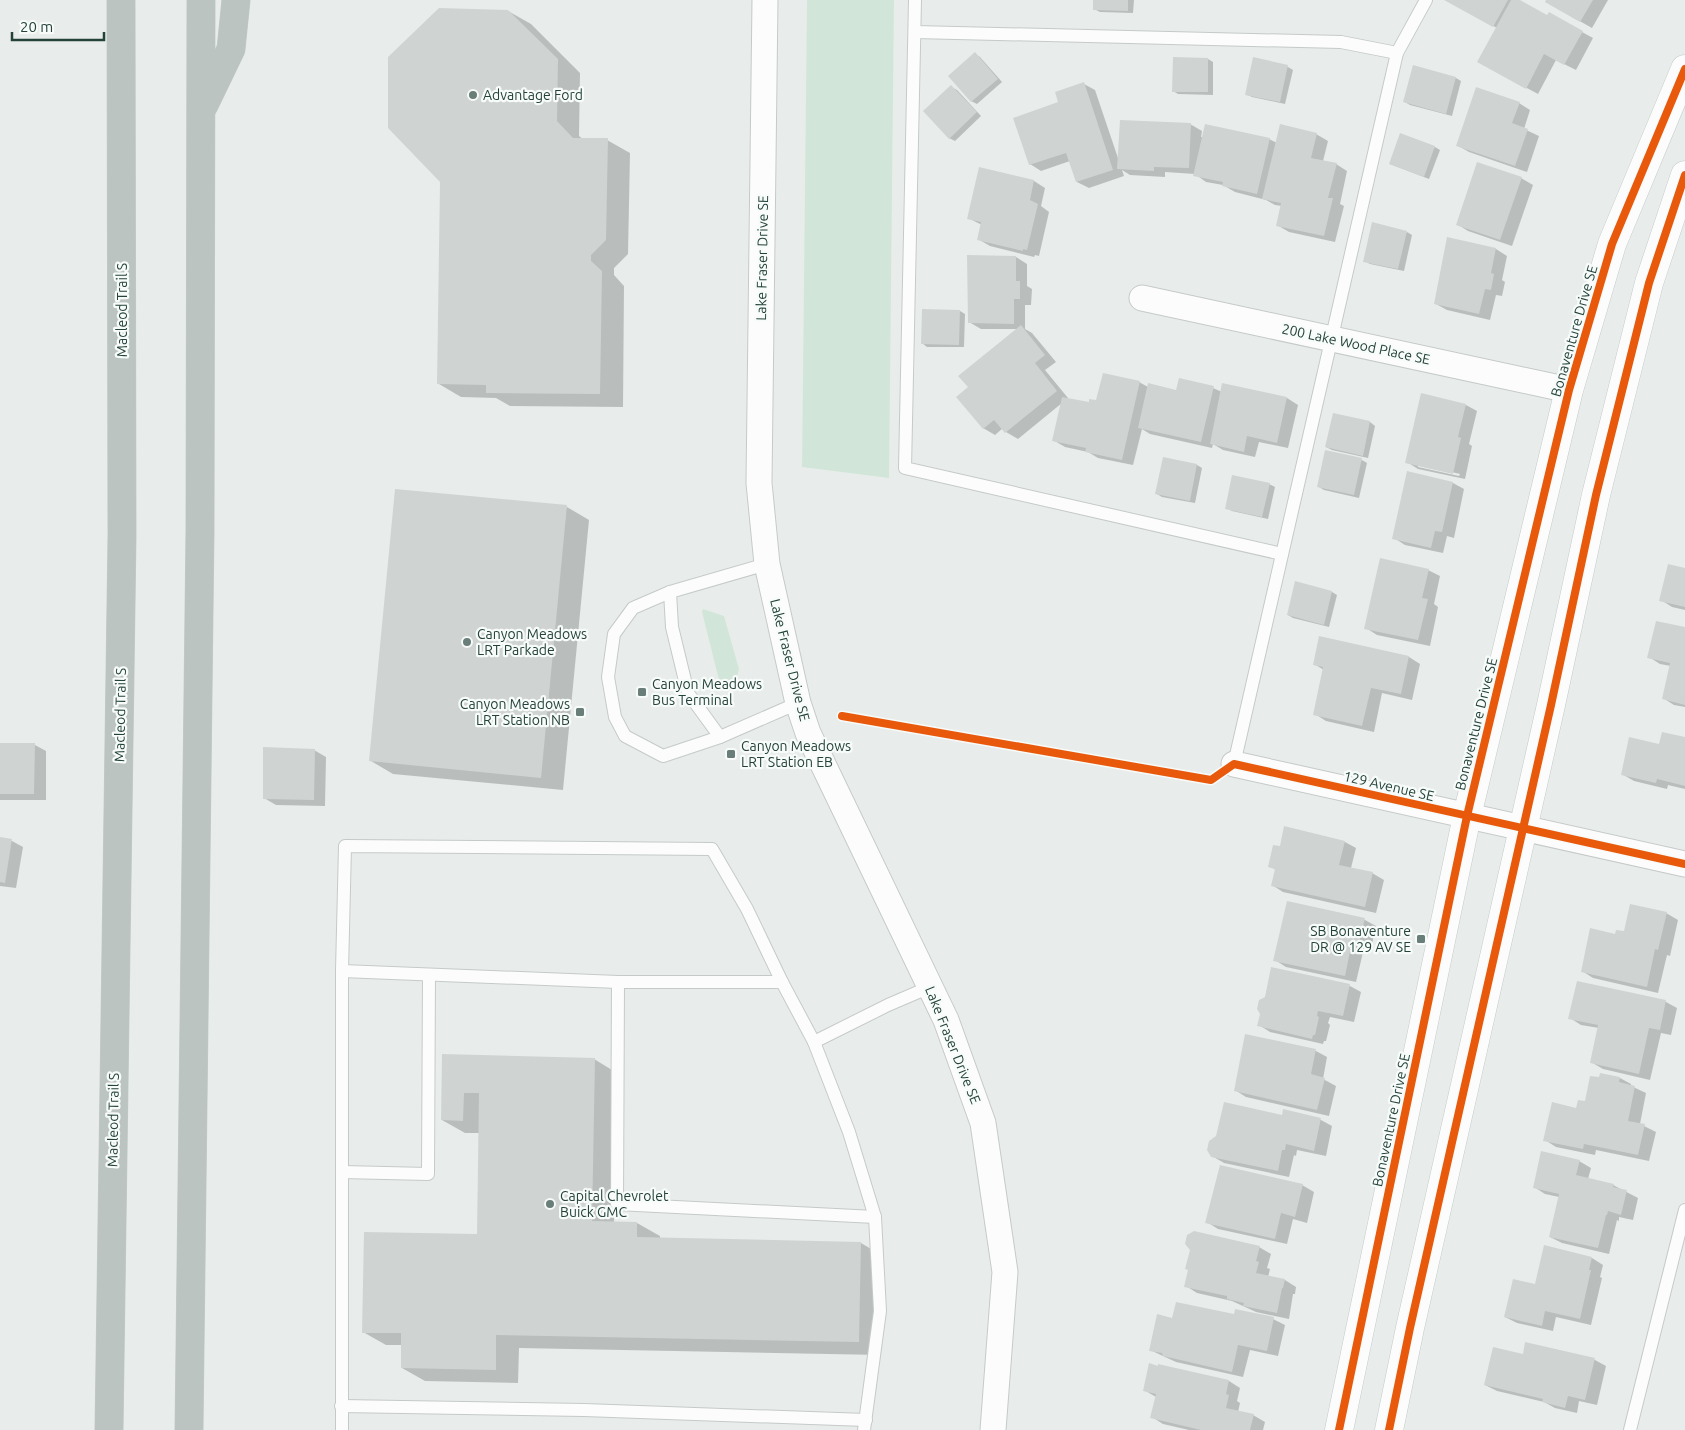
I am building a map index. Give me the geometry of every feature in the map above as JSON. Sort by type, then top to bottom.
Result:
[{"type":"highway","name":"Macleod Trail S","points":[[109,1430],[122,536],[121,0]]},
{"type":"highway","points":[[189,1430],[200,531],[201,0]]},
{"type":"highway","points":[[200,113],[231,49],[236,0]]},
{"type":"street","name":"Lake Fraser Drive SE","points":[[765,0],[759,483],[767,564],[798,703],[812,741],[946,1020],[983,1123],[1005,1272],[993,1430]]},
{"type":"street","name":"Bonaventure Drive SE","points":[[1340,1430],[1466,816],[1569,390],[1612,244],[1685,69]]},
{"type":"street","points":[[1389,1430],[1410,1328],[1608,447],[1649,283],[1685,174]]},
{"type":"street","name":"200 Lake Wood Place SE","points":[[1142,298],[1569,390]]},
{"type":"street","name":"129 Avenue SE","points":[[1234,764],[1685,864]]},
{"type":"lane","points":[[915,0],[905,468],[1282,554]]},
{"type":"lane","points":[[1234,764],[1397,53],[1426,0]]},
{"type":"lane","points":[[915,32],[1341,42],[1397,53]]},
{"type":"lane","points":[[767,564],[670,592],[633,608],[614,634],[608,678],[615,717],[625,736],[663,756],[720,737],[798,703]]},
{"type":"lane","points":[[670,592],[672,627],[688,694],[720,737]]},
{"type":"lane","points":[[341,1406],[584,1410],[865,1425],[880,1311],[875,1217],[849,1132],[814,1042],[782,982],[747,909],[712,849],[345,846],[342,972],[341,1406],[342,1430]]},
{"type":"lane","points":[[342,972],[618,982],[782,982]]},
{"type":"lane","points":[[342,1172],[428,1174],[429,976]]},
{"type":"lane","points":[[618,982],[618,1204],[875,1217]]},
{"type":"lane","points":[[814,1042],[888,1005],[930,988]]},
{"type":"lane","points":[[1630,1430],[1685,1210]]},
{"type":"green space","points":[[807,0],[894,0],[889,478],[802,467]]},
{"type":"green space","points":[[703,609],[724,616],[739,669],[736,680],[724,691],[721,688],[702,612]]},
{"type":"building","points":[[1093,0],[1128,0],[1128,11],[1093,10]]},
{"type":"building","points":[[1444,0],[1508,0],[1493,27]]},
{"type":"building","points":[[1511,0],[1520,0],[1547,15],[1549,12],[1583,31],[1564,65],[1544,54],[1526,89],[1477,62]]},
{"type":"building","points":[[1546,0],[1593,0],[1580,22],[1545,2]]},
{"type":"building","points":[[439,8],[508,10],[558,59],[557,121],[573,138],[608,138],[606,240],[591,255],[591,261],[602,271],[600,394],[486,393],[486,385],[437,384],[440,182],[388,128],[388,57]]},
{"type":"building","points":[[975,52],[998,79],[971,102],[948,76]]},
{"type":"building","points":[[1173,57],[1208,58],[1208,92],[1172,92]]},
{"type":"building","points":[[1253,57],[1288,65],[1280,102],[1245,95]]},
{"type":"building","points":[[1413,65],[1456,77],[1446,114],[1403,102]]},
{"type":"building","points":[[1084,82],[1113,170],[1076,182],[1066,153],[1029,165],[1013,118],[1058,102],[1055,92]]},
{"type":"building","points":[[951,85],[977,112],[949,139],[923,111]]},
{"type":"building","points":[[1476,87],[1520,102],[1512,123],[1528,129],[1515,166],[1456,146]]},
{"type":"building","points":[[1120,120],[1191,123],[1189,168],[1154,167],[1154,171],[1117,169]]},
{"type":"building","points":[[1205,124],[1270,138],[1257,194],[1222,186],[1223,182],[1193,176]]},
{"type":"building","points":[[1280,124],[1317,133],[1311,158],[1337,163],[1328,198],[1333,198],[1324,236],[1276,226],[1281,203],[1262,199]]},
{"type":"building","points":[[1400,133],[1435,146],[1424,177],[1389,164]]},
{"type":"building","points":[[1477,162],[1522,177],[1500,240],[1456,225]]},
{"type":"building","points":[[979,167],[1034,180],[1030,200],[1038,204],[1027,250],[1023,249],[1023,251],[977,240],[981,222],[967,219]]},
{"type":"building","points":[[1372,222],[1407,231],[1398,269],[1363,262]]},
{"type":"building","points":[[1447,237],[1496,248],[1491,273],[1494,274],[1491,290],[1485,289],[1479,314],[1434,304]]},
{"type":"building","points":[[967,255],[1016,256],[1016,281],[1020,281],[1020,299],[1014,299],[1014,324],[968,323]]},
{"type":"building","points":[[922,309],[960,310],[959,345],[921,344]]},
{"type":"building","points":[[1021,325],[1045,355],[1035,363],[1057,391],[1005,433],[994,420],[983,429],[956,397],[968,387],[958,376]]},
{"type":"building","points":[[1103,373],[1140,381],[1122,460],[1085,452],[1086,448],[1052,441],[1062,397],[1089,402],[1089,399],[1096,400]]},
{"type":"building","points":[[1179,378],[1214,386],[1201,442],[1138,428],[1148,383],[1176,390]]},
{"type":"building","points":[[1222,383],[1287,397],[1277,443],[1247,436],[1244,452],[1210,444]]},
{"type":"building","points":[[1421,393],[1466,404],[1458,437],[1461,438],[1453,474],[1405,463]]},
{"type":"building","points":[[1333,413],[1370,421],[1363,456],[1325,447]]},
{"type":"building","points":[[1325,450],[1362,458],[1354,495],[1317,487]]},
{"type":"building","points":[[1163,457],[1197,464],[1190,501],[1155,494]]},
{"type":"building","points":[[1407,471],[1453,482],[1442,532],[1435,531],[1431,548],[1392,539]]},
{"type":"building","points":[[1232,475],[1270,483],[1262,517],[1225,509]]},
{"type":"building","name":"Canyon Meadows LRT Parkade","points":[[395,489],[567,505],[541,778],[369,761]]},
{"type":"building","points":[[1380,558],[1429,569],[1422,598],[1428,599],[1418,640],[1364,629]]},
{"type":"building","points":[[1668,564],[1685,568],[1685,607],[1659,601]]},
{"type":"building","points":[[1295,581],[1332,591],[1324,625],[1287,615]]},
{"type":"building","points":[[1656,621],[1685,627],[1685,705],[1662,699],[1670,663],[1647,658]]},
{"type":"building","points":[[1319,636],[1409,656],[1401,694],[1371,688],[1362,726],[1313,715],[1323,667],[1313,665]]},
{"type":"building","points":[[1662,732],[1685,737],[1685,786],[1657,779],[1656,783],[1621,775],[1629,737],[1659,744]]},
{"type":"building","points":[[0,743],[35,743],[34,794],[0,794]]},
{"type":"building","points":[[263,747],[315,749],[314,800],[263,799]]},
{"type":"building","points":[[1284,826],[1345,841],[1339,865],[1373,872],[1365,907],[1271,886],[1275,869],[1268,867],[1273,845],[1280,846]]},
{"type":"building","points":[[0,837],[12,839],[5,883],[0,882]]},
{"type":"building","points":[[1287,901],[1365,918],[1359,943],[1352,942],[1345,976],[1273,961]]},
{"type":"building","points":[[1630,904],[1667,912],[1658,950],[1655,949],[1647,987],[1581,972],[1590,928],[1615,934],[1616,930],[1624,931]]},
{"type":"building","points":[[1271,967],[1350,984],[1343,1016],[1318,1011],[1317,1016],[1319,1017],[1315,1035],[1313,1035],[1312,1039],[1257,1026],[1260,1014],[1257,1009],[1259,1000],[1265,997]]},
{"type":"building","points":[[1577,981],[1666,1000],[1660,1030],[1649,1028],[1639,1074],[1590,1063],[1598,1025],[1568,1019]]},
{"type":"building","points":[[1245,1034],[1316,1049],[1311,1074],[1325,1078],[1317,1110],[1234,1091]]},
{"type":"building","points":[[442,1054],[595,1058],[592,1221],[637,1222],[637,1237],[861,1242],[859,1342],[496,1335],[496,1370],[401,1368],[401,1333],[362,1333],[364,1232],[477,1234],[479,1093],[464,1093],[463,1121],[441,1120]]},
{"type":"building","points":[[1600,1073],[1620,1077],[1619,1082],[1635,1086],[1628,1121],[1645,1124],[1638,1155],[1584,1144],[1583,1149],[1543,1141],[1552,1102],[1576,1108],[1578,1100],[1585,1101],[1590,1076],[1599,1077]]},
{"type":"building","points":[[1224,1102],[1282,1115],[1283,1109],[1321,1118],[1314,1151],[1286,1144],[1285,1150],[1282,1150],[1278,1171],[1211,1157],[1207,1150],[1209,1141],[1216,1136]]},
{"type":"building","points":[[1541,1151],[1580,1160],[1576,1175],[1614,1184],[1613,1187],[1627,1190],[1621,1215],[1608,1211],[1606,1215],[1598,1248],[1549,1237],[1559,1194],[1533,1188]]},
{"type":"building","points":[[1220,1165],[1303,1184],[1295,1217],[1281,1213],[1275,1239],[1205,1223]]},
{"type":"building","points":[[1194,1231],[1260,1246],[1256,1261],[1259,1262],[1256,1273],[1285,1279],[1277,1313],[1243,1306],[1244,1303],[1227,1299],[1227,1296],[1184,1287],[1188,1270],[1185,1269],[1190,1250],[1185,1244],[1187,1235]]},
{"type":"building","points":[[1544,1245],[1592,1257],[1580,1319],[1545,1311],[1542,1326],[1504,1317],[1513,1279],[1535,1284]]},
{"type":"building","points":[[1176,1302],[1234,1314],[1235,1309],[1274,1317],[1267,1351],[1238,1345],[1232,1372],[1149,1351],[1157,1314],[1172,1318]]},
{"type":"building","points":[[1525,1342],[1595,1358],[1585,1400],[1568,1396],[1565,1408],[1542,1402],[1543,1399],[1484,1385],[1493,1347],[1523,1354]]},
{"type":"building","points":[[1149,1363],[1229,1380],[1226,1394],[1229,1395],[1226,1408],[1254,1414],[1250,1430],[1201,1430],[1150,1418],[1156,1394],[1143,1391]]},
{"type":"cycle path","points":[[1339,1430],[1467,816],[1569,390],[1612,244],[1685,69]]},
{"type":"cycle path","points":[[1389,1430],[1410,1328],[1551,705],[1596,495],[1649,283],[1685,175]]},
{"type":"cycle path","points":[[842,716],[1211,780],[1234,764],[1685,864]]},
{"type":"place","name":"Advantage Ford","points":[[473,95]]},
{"type":"place","name":"Canyon Meadows LRT Parkade","points":[[467,642]]},
{"type":"place","name":"Canyon Meadows Bus Terminal","points":[[642,692]]},
{"type":"place","name":"Canyon Meadows LRT Station NB","points":[[580,712]]},
{"type":"place","name":"Canyon Meadows LRT Station EB","points":[[731,754]]},
{"type":"place","name":"SB Bonaventure DR @ 129 AV SE","points":[[1421,939]]},
{"type":"place","name":"Capital Chevrolet Buick GMC","points":[[550,1204]]}]
